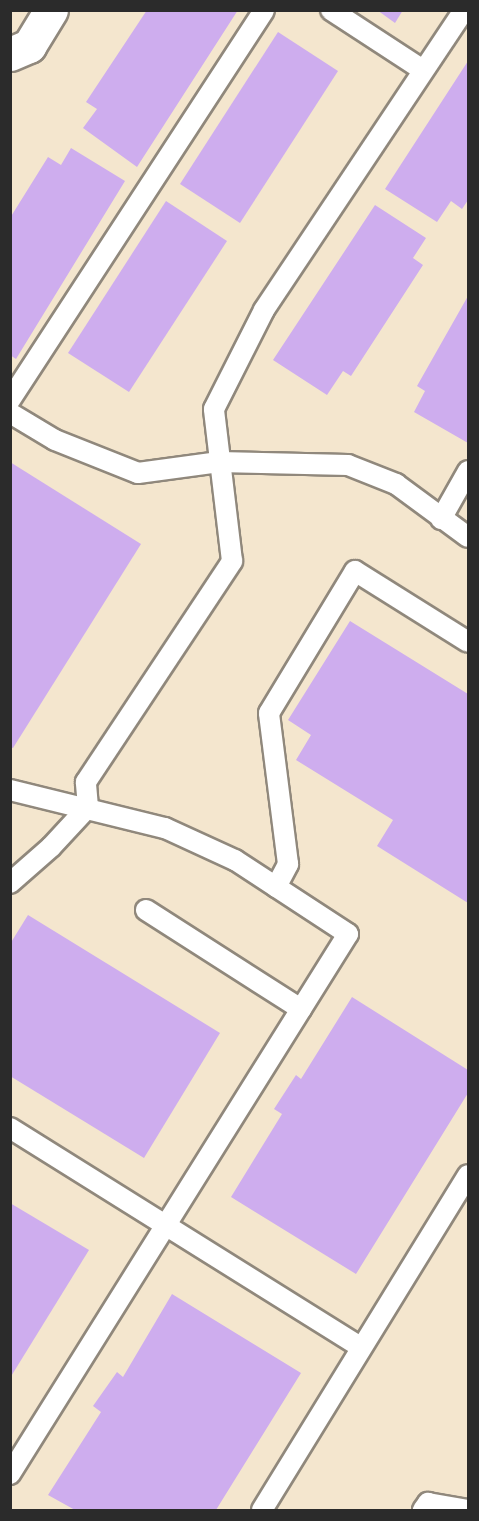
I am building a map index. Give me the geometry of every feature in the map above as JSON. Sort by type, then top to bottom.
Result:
[{"type":"main road","points":[[10,54],[28,46],[51,10]]},
{"type":"lane","points":[[10,400],[264,10]]},
{"type":"lane","points":[[331,10],[423,70]]},
{"type":"lane","points":[[10,883],[51,847],[88,807],[86,782],[232,561],[214,409],[264,310],[464,10]]},
{"type":"lane","points":[[10,413],[55,440],[138,473],[219,462],[348,465],[396,484],[468,537]]},
{"type":"lane","points":[[441,519],[468,471]]},
{"type":"lane","points":[[276,887],[288,864],[269,713],[355,572],[468,642]]},
{"type":"lane","points":[[10,790],[88,807],[165,828],[236,860],[348,934],[10,1474]]},
{"type":"lane","points":[[146,910],[301,1009]]},
{"type":"lane","points":[[10,1128],[360,1347]]},
{"type":"lane","points":[[262,1510],[360,1347],[468,1175]]},
{"type":"lane","points":[[423,1510],[428,1503],[468,1510]]},
{"type":"building","points":[[147,10],[238,10],[137,167],[83,128],[97,109],[86,102]]},
{"type":"building","points":[[377,10],[403,10],[395,23]]},
{"type":"building","points":[[278,32],[338,71],[240,223],[180,184]]},
{"type":"building","points":[[468,61],[468,200],[462,209],[451,201],[437,222],[385,189]]},
{"type":"building","points":[[71,148],[125,181],[16,359],[10,355],[10,218],[48,157],[61,165]]},
{"type":"building","points":[[166,201],[227,241],[129,392],[68,353]]},
{"type":"building","points":[[375,205],[426,238],[413,258],[423,265],[351,376],[343,371],[327,395],[273,360]]},
{"type":"building","points":[[468,296],[468,443],[414,412],[425,391],[417,386]]},
{"type":"building","points":[[10,462],[141,544],[13,748],[10,747]]},
{"type":"building","points":[[350,621],[468,694],[468,903],[377,846],[393,820],[296,760],[311,735],[288,720]]},
{"type":"building","points":[[28,915],[220,1033],[144,1158],[10,1076],[10,944]]},
{"type":"building","points":[[352,997],[468,1070],[468,1093],[356,1274],[231,1197],[282,1114],[274,1109],[296,1075],[301,1079]]},
{"type":"building","points":[[10,1203],[89,1250],[10,1378]]},
{"type":"building","points":[[172,1294],[301,1373],[216,1510],[75,1510],[48,1495],[101,1412],[93,1406],[117,1372],[123,1377]]}]
